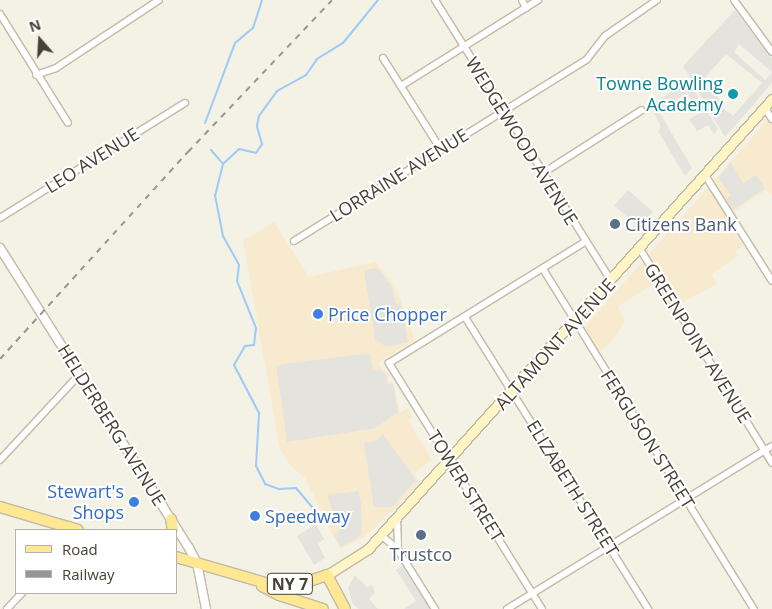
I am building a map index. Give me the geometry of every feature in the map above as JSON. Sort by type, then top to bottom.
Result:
[{"type":"main road","name":"ALTAMONT AVENUE","points":[[327,576],[361,556],[381,535],[640,249],[772,99]]},
{"type":"main road","points":[[0,507],[75,529]]},
{"type":"main road","points":[[171,519],[172,529]]},
{"type":"main road","name":"NY 7","points":[[178,558],[252,580],[284,585],[327,576],[345,609]]},
{"type":"main road","name":"NY 7","points":[[252,580],[279,595],[323,609]]},
{"type":"street","points":[[36,75],[72,58],[158,0]]},
{"type":"street","name":"WEDGEWOOD AVENUE","points":[[435,0],[611,281]]},
{"type":"street","points":[[522,0],[526,8]]},
{"type":"street","points":[[401,86],[538,0]]},
{"type":"street","name":"LORRAINE AVENUE","points":[[294,241],[440,148],[587,59],[605,36],[657,0]]},
{"type":"street","points":[[734,0],[772,52]]},
{"type":"street","points":[[0,14],[36,75],[68,123]]},
{"type":"street","points":[[383,58],[440,148]]},
{"type":"street","name":"LEO AVENUE","points":[[0,218],[185,103]]},
{"type":"street","points":[[765,108],[772,119]]},
{"type":"street","points":[[543,173],[642,110]]},
{"type":"street","points":[[705,175],[772,281]]},
{"type":"street","points":[[465,317],[585,242]]},
{"type":"street","name":"HELDERBERG AVENUE","points":[[0,248],[2,258],[80,374],[177,529]]},
{"type":"street","name":"GREENPOINT AVENUE","points":[[640,249],[772,463]]},
{"type":"street","name":"FERGUSON STREET","points":[[543,269],[754,609]]},
{"type":"street","name":"TOWER STREET","points":[[465,317],[389,364],[542,609]]},
{"type":"street","name":"ELIZABETH STREET","points":[[465,317],[648,609]]},
{"type":"street","points":[[0,460],[80,374]]},
{"type":"street","points":[[507,609],[772,446]]},
{"type":"street","points":[[396,518],[398,550]]},
{"type":"street","name":"HELDERBERG AVENUE","points":[[178,531],[197,563],[206,609]]},
{"type":"street","points":[[381,535],[398,550],[435,609]]},
{"type":"street","points":[[7,609],[21,594]]},
{"type":"shaded area","points":[[735,10],[772,59],[772,72],[772,83],[725,137],[683,66]],"holes":[[[739,44],[772,72],[765,80],[734,52]],[[726,54],[762,83],[733,116],[722,107],[725,104],[701,82]]]},
{"type":"shaded area","points":[[684,84],[686,88],[690,84],[718,129],[714,134],[708,125],[697,131],[689,119],[700,113],[687,93],[658,110],[692,168],[685,176],[658,131],[661,127],[652,108],[654,103]]},
{"type":"shaded area","points":[[772,115],[772,195],[766,190],[726,217],[743,246],[735,251],[738,256],[712,274],[717,284],[679,304],[663,278],[618,306],[625,322],[611,342],[599,352],[584,328]]},
{"type":"shaded area","points":[[731,162],[743,183],[756,175],[765,188],[733,210],[726,199],[731,195],[718,178]]},
{"type":"shaded area","points":[[628,190],[653,212],[639,227],[614,206]]},
{"type":"shaded area","points":[[274,222],[309,277],[375,262],[396,287],[415,340],[379,362],[380,367],[388,373],[389,382],[393,382],[400,413],[408,408],[412,417],[408,420],[432,460],[414,473],[420,482],[395,509],[364,537],[340,549],[305,478],[289,464],[280,449],[243,241]]},
{"type":"shaded area","points":[[377,268],[392,286],[396,304],[400,303],[408,342],[386,347],[375,339],[364,270]]},
{"type":"shaded area","points":[[370,353],[373,371],[381,370],[386,375],[388,384],[393,384],[398,412],[376,428],[287,442],[276,365]]},
{"type":"shaded area","points":[[383,434],[416,480],[392,507],[374,507],[364,443],[376,441]]},
{"type":"shaded area","points":[[358,491],[361,504],[362,535],[341,547],[334,535],[340,531],[327,495]]},
{"type":"shaded area","points":[[316,524],[324,539],[318,544],[325,558],[314,565],[297,536]]},
{"type":"shaded area","points":[[403,566],[430,609],[404,609],[416,601],[396,570]]},
{"type":"shaded area","points":[[355,575],[367,587],[372,585],[375,592],[369,599],[378,609],[359,609],[353,604],[348,588]]},
{"type":"waterway","points":[[205,123],[235,43],[253,28],[262,0]]},
{"type":"waterway","points":[[223,164],[239,149],[256,153],[262,144],[257,126],[259,116],[277,91],[306,75],[317,59],[343,43],[378,0]]},
{"type":"waterway","points":[[211,150],[223,164],[215,195],[223,236],[239,265],[237,281],[256,328],[254,345],[245,346],[234,365],[259,413],[256,466],[265,484],[279,489],[296,488],[313,508]]},
{"type":"railway","points":[[0,359],[188,152],[332,0]]},
{"type":"place","name":"Towne Bowling Academy","points":[[733,94]]},
{"type":"place","name":"Citizens Bank","points":[[615,224]]},
{"type":"place","name":"Price Chopper","points":[[318,314]]},
{"type":"place","name":"Stewart's Shops","points":[[134,502]]},
{"type":"place","name":"Speedway","points":[[255,516]]},
{"type":"place","name":"Trustco","points":[[421,535]]}]
